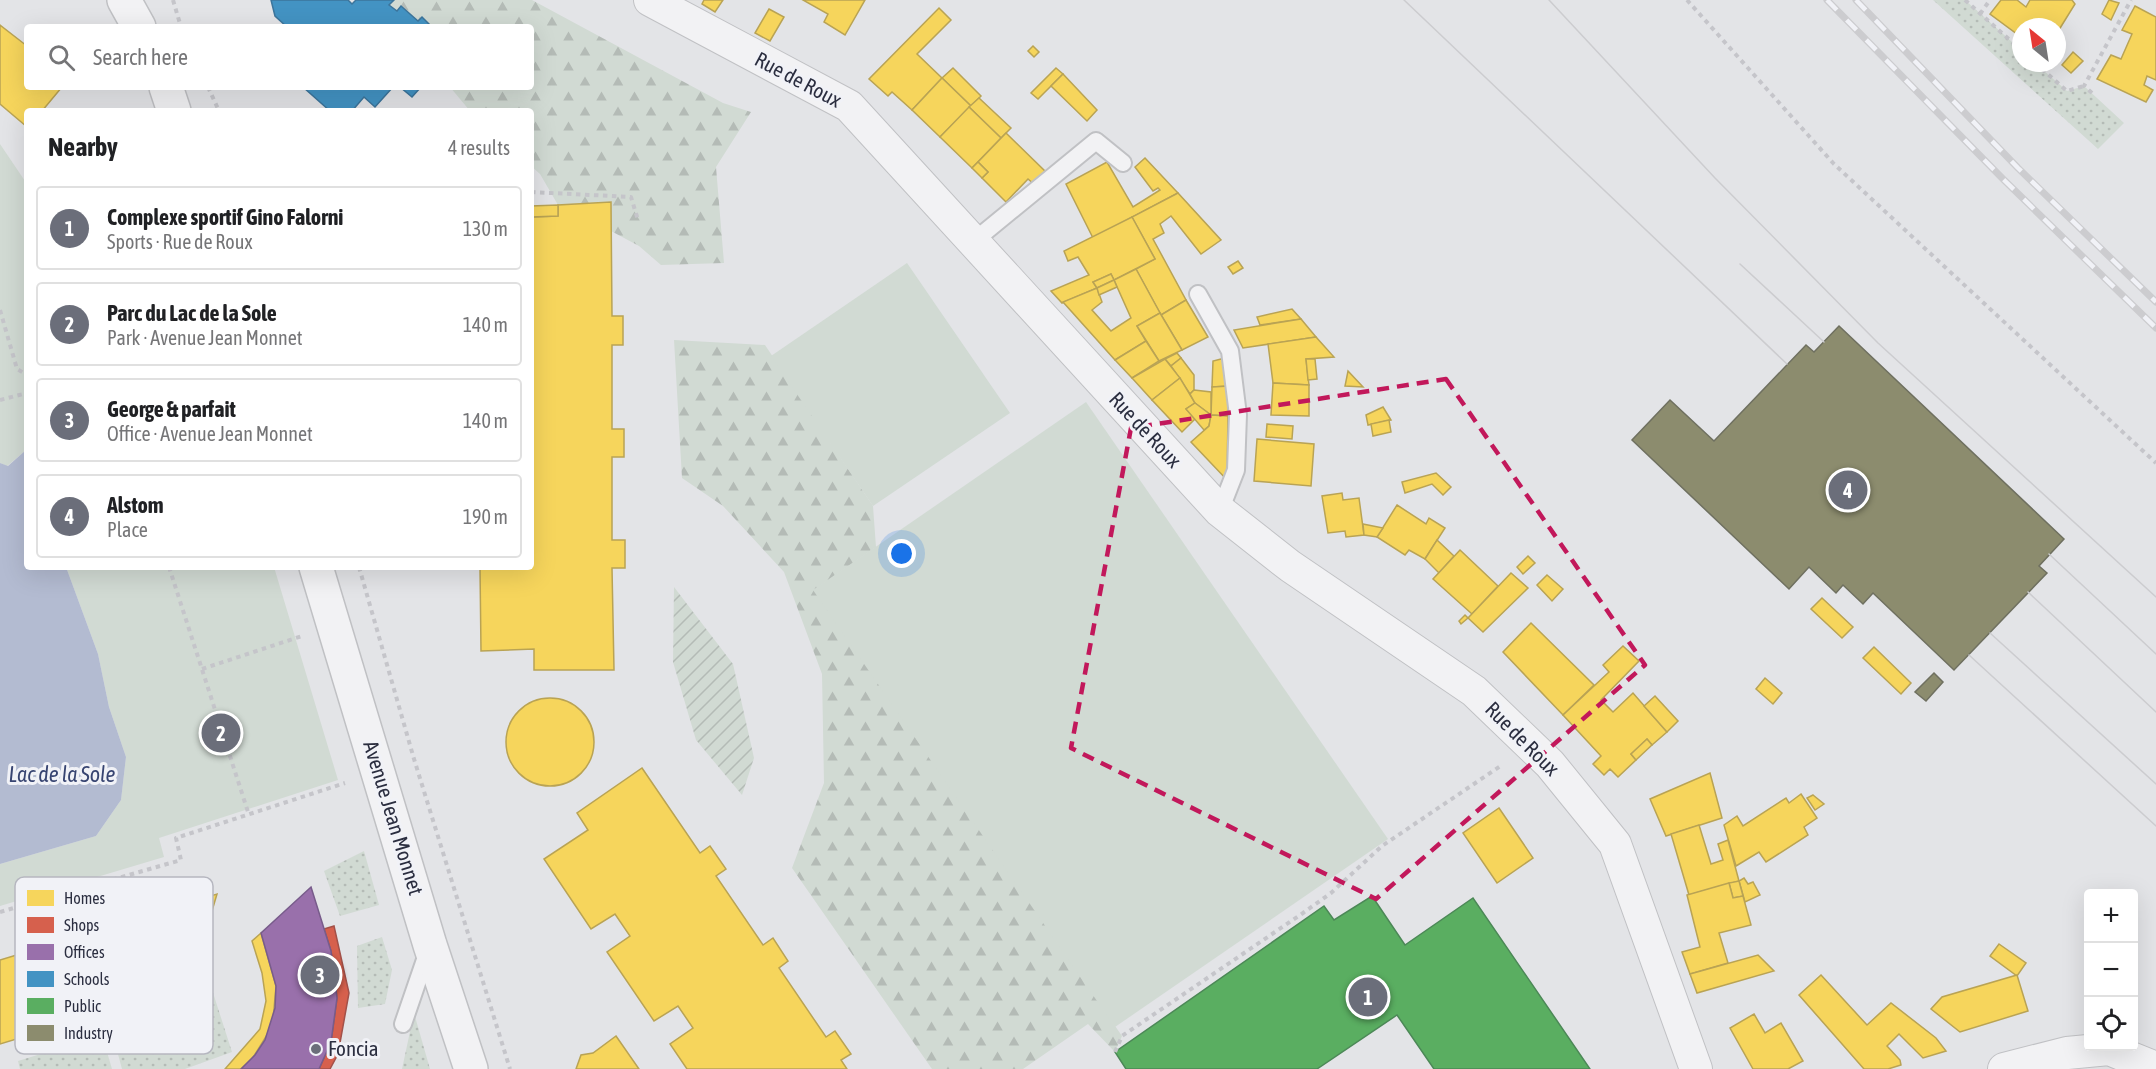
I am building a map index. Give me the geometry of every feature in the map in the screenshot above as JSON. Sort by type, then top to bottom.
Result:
[{"type":"street","points":[[124,0],[137,24]]},
{"type":"street","points":[[151,0],[155,24]]},
{"type":"street","name":"Rue de Roux","points":[[650,0],[685,8],[849,106],[1220,511],[1290,566],[1474,691],[1550,764],[1615,844],[1696,1069]]},
{"type":"street","points":[[167,90],[173,108]]},
{"type":"street","name":"Avenue Jean Monnet","points":[[317,570],[380,770],[430,945],[471,1069]]},
{"type":"street","points":[[2004,1069],[2067,1053],[2109,1049],[2156,1068]]},
{"type":"lane","points":[[974,242],[1096,141],[1123,163]]},
{"type":"lane","points":[[1198,294],[1230,351],[1238,415],[1236,470],[1220,511]]},
{"type":"lane","points":[[404,1024],[430,945]]},
{"type":"path","points":[[173,0],[180,24]]},
{"type":"path","points":[[1687,0],[1834,164],[2156,464]]},
{"type":"path","points":[[1965,0],[2012,42]]},
{"type":"path","points":[[1980,14],[1990,0]]},
{"type":"path","points":[[2045,72],[2067,91],[2084,86],[2131,0]]},
{"type":"path","points":[[2084,86],[2092,93]]},
{"type":"path","points":[[209,90],[218,108]]},
{"type":"path","points":[[534,192],[631,197],[638,220]]},
{"type":"path","points":[[0,310],[18,369],[24,373]]},
{"type":"path","points":[[0,400],[24,394]]},
{"type":"path","points":[[170,570],[249,815]]},
{"type":"path","points":[[360,570],[414,759],[510,1069]]},
{"type":"path","points":[[202,669],[302,636]]},
{"type":"path","points":[[1114,1052],[1122,1036],[1331,893],[1382,846],[1469,786],[1497,770],[1527,741]]},
{"type":"path","points":[[122,877],[181,860],[176,838],[414,759]]},
{"type":"path","points":[[0,912],[15,908]]},
{"type":"highlighted area","points":[[1446,379],[1645,665],[1376,899],[1071,748],[1131,428]]},
{"type":"green space","points":[[394,0],[532,0],[723,103],[751,112],[716,167],[724,263],[661,265],[639,246],[611,231],[611,202],[558,205],[540,174],[534,169],[534,108],[468,108],[452,90],[534,90],[534,24],[429,24],[422,17],[418,21],[401,6],[397,11],[389,5]]},
{"type":"green space","points":[[1933,0],[1965,0],[2012,42],[2012,71]]},
{"type":"green space","points":[[2013,72],[2045,72],[2067,91],[2084,86],[2124,123],[2098,149]]},
{"type":"green space","points":[[0,144],[24,180],[24,452],[7,466],[0,463]]},
{"type":"green space","points":[[907,263],[1010,413],[873,506],[771,356]]},
{"type":"green space","points":[[674,340],[765,345],[873,506],[876,547],[814,590],[1122,1036],[1115,1052],[1088,1024],[1023,1069],[932,1069],[792,868],[824,783],[822,674],[784,572],[723,506],[682,478]]},
{"type":"green space","points":[[1086,402],[1388,839],[1115,1027],[813,590]]},
{"type":"green space","points":[[67,570],[275,570],[338,780],[159,838],[164,857],[97,877],[15,877],[15,902],[0,906],[0,864],[96,836],[121,800],[126,757],[109,707],[98,654]]},
{"type":"green space","points":[[674,587],[733,664],[754,758],[742,795],[696,740],[673,662]]},
{"type":"green space","points":[[364,851],[379,905],[340,916],[324,871]]},
{"type":"green space","points":[[382,937],[392,970],[385,1004],[358,1008],[357,946]]},
{"type":"green space","points":[[213,993],[232,1052],[185,1069],[122,1069],[118,1054],[213,1054]]},
{"type":"green space","points":[[414,1013],[430,1069],[402,1069]]},
{"type":"green space","points":[[41,1054],[108,1054],[112,1069],[20,1069],[18,1061]]},
{"type":"water","name":"Lac de la Sole","points":[[24,452],[24,570],[67,570],[98,654],[109,707],[126,757],[121,800],[96,836],[0,864],[0,463],[8,466]]},
{"type":"building: Homes","points":[[704,0],[723,0],[715,12],[702,4]]},
{"type":"building: Homes","points":[[803,0],[865,0],[845,35],[824,22],[828,14]]},
{"type":"building: Homes","points":[[2001,0],[2017,0],[2026,7],[2030,0],[2072,0],[2075,4],[2066,18],[2012,18],[2012,30],[1990,14]]},
{"type":"building: Homes","points":[[2109,0],[2119,3],[2111,20],[2102,14]]},
{"type":"building: Homes","points":[[2135,6],[2156,17],[2156,80],[2147,76],[2144,85],[2153,90],[2146,102],[2097,79],[2111,55],[2121,59],[2132,34],[2122,30]]},
{"type":"building: Homes","points":[[939,8],[951,20],[917,54],[942,78],[912,110],[892,92],[888,96],[869,79]]},
{"type":"building: Homes","points":[[769,9],[784,17],[770,41],[755,33]]},
{"type":"building: Homes","points":[[0,25],[24,44],[24,90],[60,90],[44,108],[24,108],[24,124],[0,104]]},
{"type":"building: Homes","points":[[1033,46],[1039,52],[1034,57],[1028,51]]},
{"type":"building: Homes","points":[[2073,52],[2083,61],[2071,73],[2066,69],[2066,60]]},
{"type":"building: Homes","points":[[953,68],[981,96],[971,106],[942,78]]},
{"type":"building: Homes","points":[[1056,68],[1063,74],[1038,99],[1031,93]]},
{"type":"building: Homes","points":[[1063,74],[1097,110],[1087,121],[1051,86]]},
{"type":"building: Homes","points":[[942,78],[971,106],[940,137],[912,110]]},
{"type":"building: Homes","points":[[979,98],[1011,128],[1001,138],[969,107]]},
{"type":"building: Homes","points":[[969,107],[1001,138],[972,168],[940,137]]},
{"type":"building: Homes","points":[[1006,133],[1048,174],[1035,185],[1028,179],[1006,202],[982,178],[988,172],[978,162]]},
{"type":"building: Homes","points":[[1145,158],[1178,193],[1093,238],[1066,184],[1107,162],[1133,207],[1160,190],[1158,188],[1153,191],[1135,167]]},
{"type":"building: Homes","points":[[978,162],[988,172],[982,178],[972,168]]},
{"type":"building: Homes","points":[[1178,193],[1221,240],[1201,254],[1171,216],[1160,224],[1164,233],[1153,239],[1186,300],[1161,315],[1136,269],[1155,259],[1132,217]]},
{"type":"building: Homes","points":[[611,202],[612,316],[623,316],[623,345],[612,345],[612,429],[624,429],[624,457],[612,457],[612,540],[625,540],[625,568],[612,568],[614,670],[534,670],[534,649],[481,651],[480,570],[534,570],[534,217],[558,216],[558,205]]},
{"type":"building: Homes","points":[[558,205],[558,216],[534,217],[534,206]]},
{"type":"building: Homes","points":[[1132,217],[1155,259],[1114,280],[1111,274],[1093,282],[1097,288],[1062,303],[1051,291],[1089,275],[1078,257],[1068,261],[1064,251]]},
{"type":"building: Homes","points":[[1238,261],[1243,268],[1233,274],[1228,267]]},
{"type":"building: Homes","points":[[1136,269],[1160,313],[1137,326],[1146,341],[1115,360],[1063,302],[1097,288],[1102,302],[1092,310],[1111,331],[1131,318],[1114,280]]},
{"type":"building: Homes","points":[[1111,274],[1114,280],[1097,288],[1093,282]]},
{"type":"building: Homes","points":[[1114,280],[1117,287],[1099,295],[1097,288]]},
{"type":"building: Homes","points":[[1186,300],[1208,337],[1182,350],[1161,315]]},
{"type":"building: Homes","points":[[1292,309],[1301,319],[1260,325],[1257,317]]},
{"type":"building: Homes","points":[[1160,313],[1182,350],[1159,361],[1137,326]]},
{"type":"building: Homes","points":[[1301,319],[1316,337],[1243,348],[1234,330]]},
{"type":"building: Homes","points":[[1316,337],[1334,357],[1306,359],[1309,385],[1273,383],[1268,344]]},
{"type":"building: Homes","points":[[1146,341],[1159,361],[1132,378],[1115,360]]},
{"type":"building: Homes","points":[[1177,353],[1181,358],[1171,366],[1165,359]]},
{"type":"building: Homes","points":[[1181,358],[1194,375],[1194,390],[1190,394],[1171,366]]},
{"type":"building: Homes","points":[[1225,358],[1229,386],[1212,387],[1213,361]]},
{"type":"building: Homes","points":[[1165,359],[1180,378],[1152,400],[1132,378]]},
{"type":"building: Homes","points":[[1306,359],[1315,359],[1317,379],[1308,380]]},
{"type":"building: Homes","points":[[1348,371],[1363,387],[1345,386]]},
{"type":"building: Homes","points":[[1180,378],[1195,403],[1186,409],[1195,419],[1182,432],[1152,400]]},
{"type":"building: Homes","points":[[1273,383],[1309,385],[1309,416],[1271,415]]},
{"type":"building: Homes","points":[[1229,386],[1228,416],[1211,415],[1212,387]]},
{"type":"building: Homes","points":[[1194,390],[1211,392],[1211,415],[1195,403],[1190,394]]},
{"type":"building: Homes","points":[[1195,403],[1211,415],[1209,426],[1204,430],[1186,409]]},
{"type":"building: Homes","points":[[1383,407],[1391,420],[1368,425],[1366,415]]},
{"type":"building: Homes","points":[[1211,415],[1228,416],[1227,480],[1191,442],[1209,426]]},
{"type":"building: Homes","points":[[1389,420],[1391,432],[1373,436],[1371,424]]},
{"type":"building: Homes","points":[[1267,424],[1293,426],[1292,439],[1266,437]]},
{"type":"building: Homes","points":[[1257,439],[1314,444],[1311,486],[1254,481]]},
{"type":"building: Homes","points":[[1436,473],[1451,487],[1443,495],[1432,484],[1405,493],[1402,482]]},
{"type":"building: Homes","points":[[1342,493],[1343,500],[1359,498],[1364,535],[1346,537],[1345,531],[1328,533],[1322,496]]},
{"type":"building: Homes","points":[[1397,505],[1426,524],[1429,518],[1445,528],[1425,559],[1409,550],[1405,555],[1377,537]]},
{"type":"building: Homes","points":[[1363,524],[1383,528],[1377,537],[1364,535]]},
{"type":"building: Homes","points":[[1437,540],[1454,556],[1439,573],[1425,559]]},
{"type":"building: Homes","points":[[1460,550],[1498,586],[1472,614],[1433,579]]},
{"type":"building: Homes","points":[[1528,556],[1535,563],[1523,574],[1517,567]]},
{"type":"building: Homes","points":[[1511,573],[1528,588],[1483,632],[1468,618]]},
{"type":"building: Homes","points":[[1547,575],[1563,589],[1552,601],[1537,585]]},
{"type":"building: Homes","points":[[1822,598],[1853,627],[1842,638],[1811,609]]},
{"type":"building: Homes","points":[[1465,615],[1468,618],[1461,624],[1459,621]]},
{"type":"building: Homes","points":[[1531,623],[1594,685],[1563,715],[1503,652]]},
{"type":"building: Homes","points":[[1623,646],[1639,661],[1601,700],[1613,712],[1633,693],[1667,732],[1652,745],[1647,739],[1631,754],[1636,760],[1618,777],[1610,769],[1604,775],[1593,764],[1601,756],[1563,715],[1609,672],[1603,665]]},
{"type":"building: Homes","points":[[1874,647],[1911,683],[1901,694],[1863,658]]},
{"type":"building: Homes","points":[[1765,678],[1782,693],[1773,704],[1756,689]]},
{"type":"building: Homes","points":[[1655,696],[1678,721],[1667,732],[1644,706]]},
{"type":"building: Homes","points":[[550,698],[567,702],[581,711],[590,725],[594,742],[590,759],[581,773],[567,782],[550,786],[533,782],[519,773],[510,759],[506,742],[510,725],[519,711],[533,702]]},
{"type":"building: Homes","points":[[1647,739],[1652,745],[1636,760],[1631,754]]},
{"type":"building: Homes","points":[[642,768],[700,853],[710,846],[726,869],[716,876],[763,945],[773,938],[788,961],[779,968],[826,1037],[835,1031],[851,1054],[841,1060],[847,1069],[687,1069],[670,1044],[693,1028],[678,1006],[654,1021],[607,952],[630,936],[615,914],[591,929],[544,859],[588,830],[577,813]]},
{"type":"building: Homes","points":[[1710,773],[1722,818],[1666,836],[1650,799]]},
{"type":"building: Homes","points":[[1801,794],[1817,818],[1804,827],[1808,835],[1766,862],[1759,852],[1736,866],[1724,825],[1737,816],[1743,826],[1786,798],[1789,803]]},
{"type":"building: Homes","points":[[1813,795],[1824,804],[1815,810],[1807,798]]},
{"type":"building: Homes","points":[[1499,808],[1533,858],[1497,883],[1463,833]]},
{"type":"building: Homes","points":[[1699,825],[1711,864],[1723,860],[1718,844],[1728,840],[1739,881],[1689,895],[1671,834]]},
{"type":"building: Homes","points":[[1744,878],[1748,884],[1753,882],[1760,895],[1745,902],[1739,881]]},
{"type":"building: Homes","points":[[1739,881],[1743,896],[1733,898],[1729,883]]},
{"type":"building: Homes","points":[[1729,883],[1733,898],[1743,896],[1751,925],[1719,933],[1728,963],[1690,974],[1682,952],[1700,947],[1687,895]]},
{"type":"building: Homes","points":[[217,894],[213,908],[213,895]]},
{"type":"building: Homes","points":[[261,933],[276,986],[273,1020],[267,1035],[252,1059],[241,1069],[225,1069],[260,1029],[266,1001],[262,973],[252,941]]},
{"type":"building: Homes","points":[[1999,944],[2026,963],[2017,976],[1990,956]]},
{"type":"building: Homes","points":[[15,955],[15,1039],[0,1044],[0,960]]},
{"type":"building: Homes","points":[[1758,955],[1774,971],[1697,993],[1690,974]]},
{"type":"building: Homes","points":[[1821,975],[1867,1025],[1891,1003],[1936,1038],[1946,1051],[1923,1058],[1899,1034],[1887,1046],[1900,1060],[1901,1065],[1888,1069],[1864,1069],[1799,995]]},
{"type":"building: Homes","points":[[2017,975],[2028,1011],[1960,1032],[1931,1009],[1942,997]]},
{"type":"building: Homes","points":[[1754,1014],[1765,1033],[1781,1023],[1803,1061],[1788,1069],[1753,1069],[1730,1028]]},
{"type":"building: Homes","points":[[616,1036],[639,1069],[576,1069],[581,1055],[593,1053]]},
{"type":"building: Shops","points":[[334,926],[349,993],[338,1054],[330,1069],[319,1069],[331,1042],[337,998],[331,951],[324,929]]},
{"type":"building: Offices","points":[[311,887],[331,951],[337,998],[331,1042],[319,1069],[241,1069],[255,1055],[265,1040],[275,1008],[276,986],[261,933]]},
{"type":"building: Schools","points":[[271,0],[348,0],[352,4],[356,0],[394,0],[389,5],[397,11],[401,6],[418,21],[422,17],[429,24],[284,24],[275,16]]},
{"type":"building: Schools","points":[[306,90],[390,90],[375,107],[364,97],[355,108],[327,108]]},
{"type":"building: Schools","points":[[404,90],[418,90],[412,97]]},
{"type":"building: Public","points":[[1372,896],[1405,945],[1473,898],[1590,1069],[1434,1069],[1397,1015],[1317,1069],[1126,1069],[1115,1052],[1324,906],[1334,920]]},
{"type":"building: Industry","points":[[1839,326],[2064,539],[2039,566],[2047,573],[1954,670],[1873,593],[1863,604],[1843,585],[1836,593],[1809,567],[1789,589],[1632,440],[1670,400],[1714,441],[1806,345],[1814,352]]},
{"type":"building: Industry","points":[[1934,673],[1943,682],[1926,701],[1915,692]]},
{"type":"tram line","points":[[1404,0],[1787,364]]},
{"type":"tram line","points":[[1549,0],[1715,178],[1878,343],[2156,597]]},
{"type":"tram line","points":[[1740,264],[1824,342]]},
{"type":"tram line","points":[[2049,554],[2156,654]]},
{"type":"tram line","points":[[2028,592],[2156,712]]},
{"type":"tram line","points":[[1990,633],[2156,784]]},
{"type":"tram line","points":[[1969,655],[2156,826]]},
{"type":"railway","points":[[1827,0],[2004,180],[2156,328]]},
{"type":"railway","points":[[1856,0],[2018,168],[2156,302]]},
{"type":"place","name":"Alstom","points":[[1848,490]]},
{"type":"place","name":"Parc du Lac de la Sole","points":[[221,733]]},
{"type":"place","name":"George & parfait","points":[[320,975]]},
{"type":"place","name":"Complexe sportif Gino Falorni","points":[[1368,997]]},
{"type":"place","name":"Foncia","points":[[316,1049]]}]
